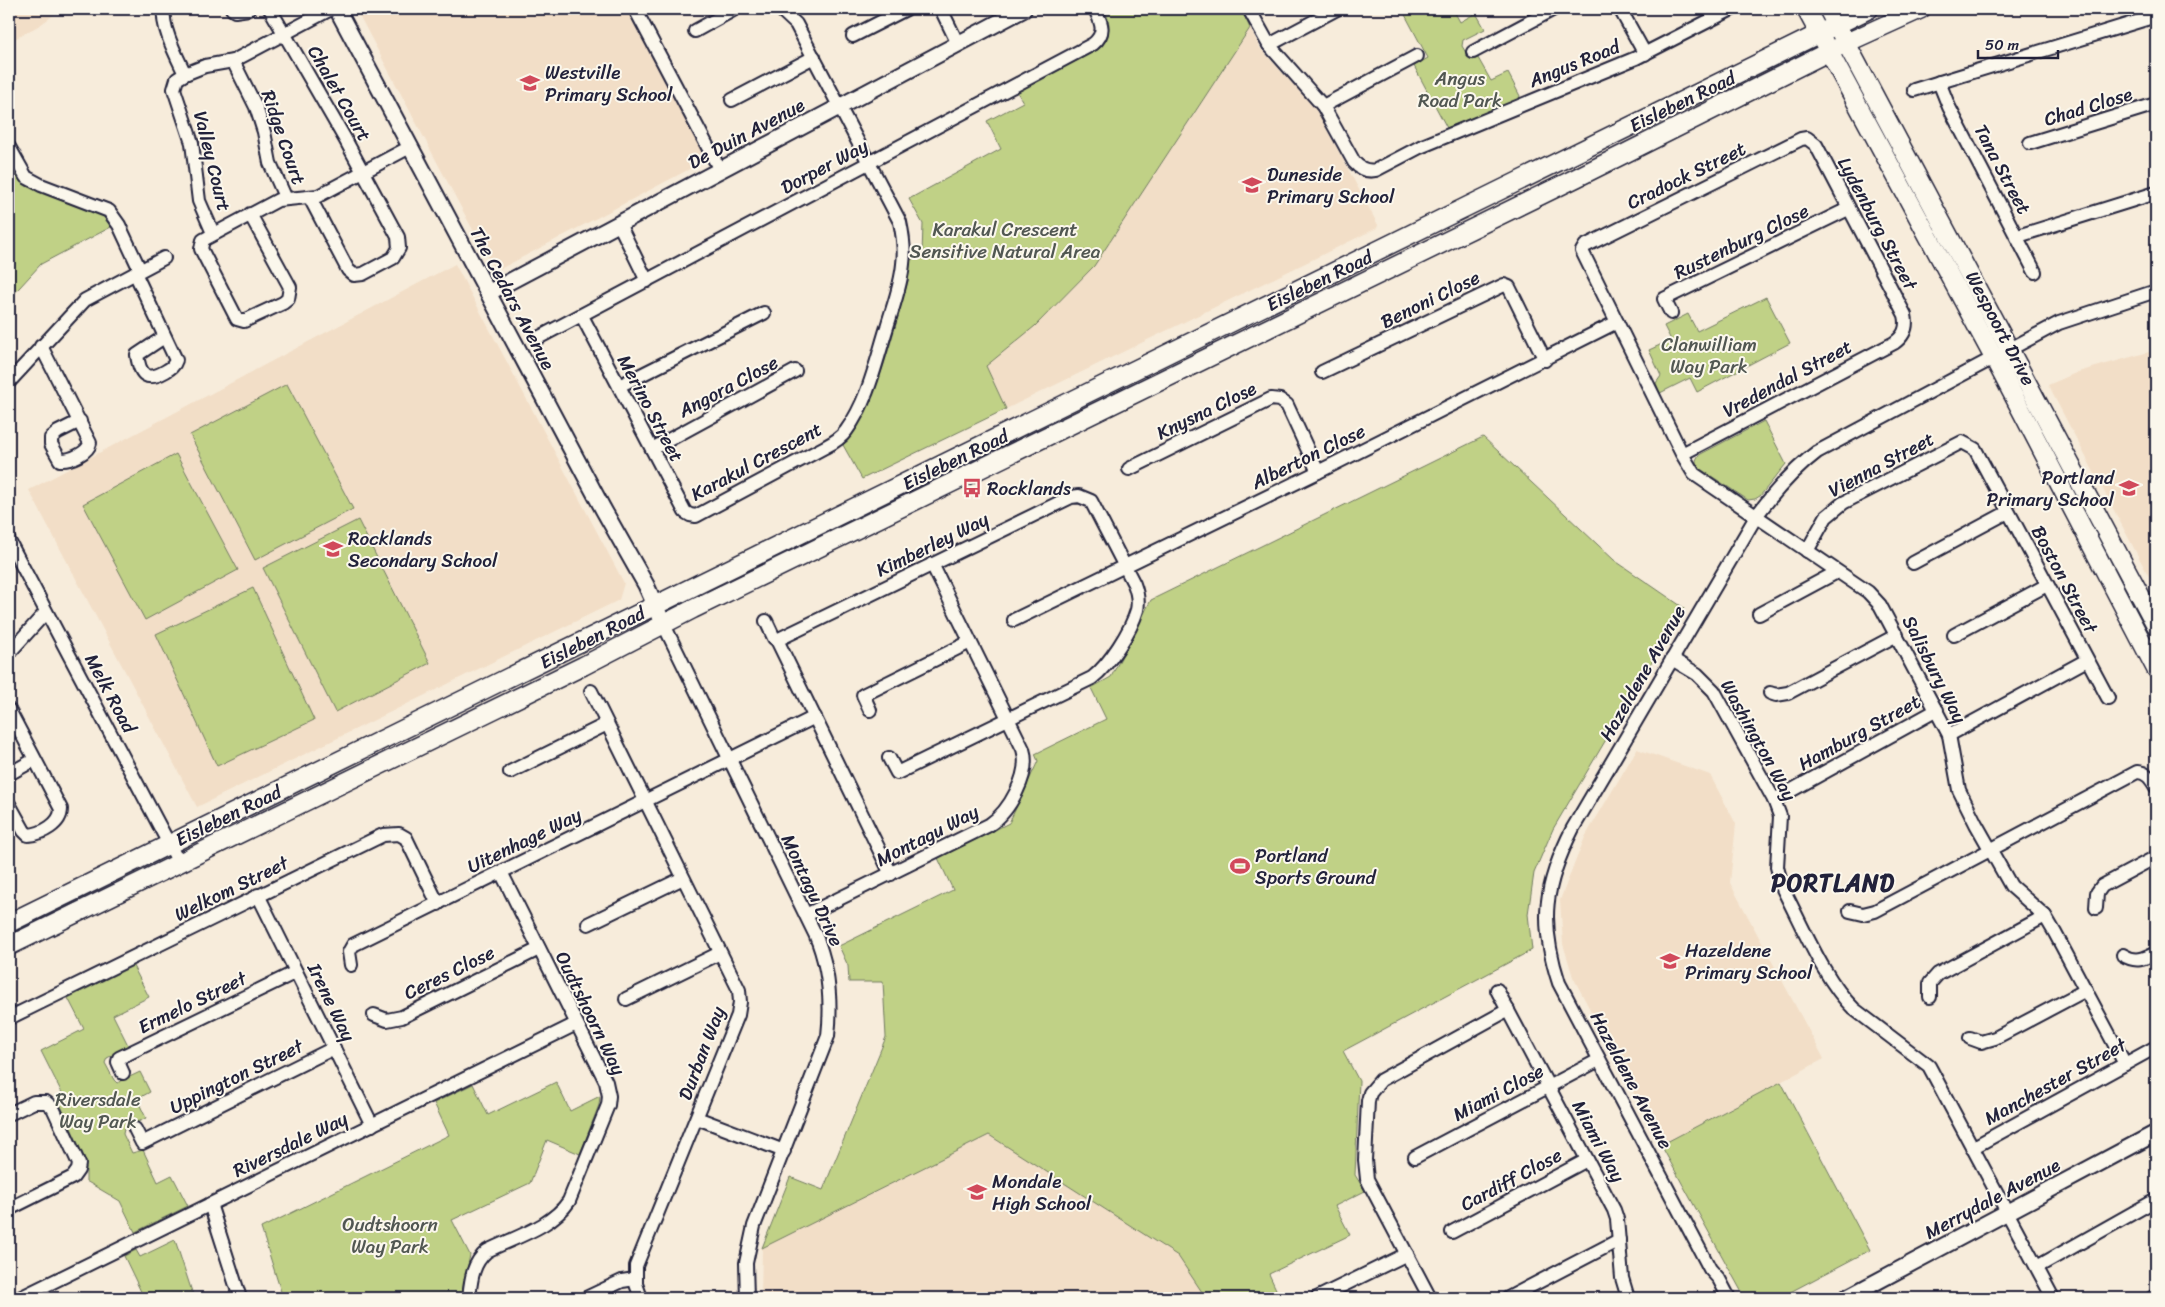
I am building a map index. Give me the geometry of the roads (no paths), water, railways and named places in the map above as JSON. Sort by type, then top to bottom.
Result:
[{"type":"main road","name":"Wespoort Drive","points":[[1806,9],[1994,358],[2156,669]]},
{"type":"main road","name":"Eisleben Road","points":[[9,923],[1819,33],[1832,17],[1869,9]]},
{"type":"main road","name":"Eisleben Road","points":[[9,946],[1846,43],[1921,9]]},
{"type":"main road","name":"Wespoort Drive","points":[[1832,17],[2156,625]]},
{"type":"street","points":[[164,9],[163,15],[170,42],[185,74],[205,66],[232,60],[331,9]]},
{"type":"street","points":[[232,9],[235,11],[249,9]]},
{"type":"street","name":"Chalet Court","points":[[270,9],[283,34],[303,64],[398,237],[399,248],[393,258],[363,274],[354,275],[348,270],[310,198]]},
{"type":"street","name":"The Cedars Avenue","points":[[337,9],[607,517],[646,585],[664,625]]},
{"type":"street","points":[[635,9],[720,170]]},
{"type":"street","points":[[695,31],[735,9]]},
{"type":"street","name":"Karakul Crescent","points":[[690,516],[696,516],[825,448],[846,431],[861,405],[900,284],[904,262],[904,237],[900,222],[796,24],[780,9]]},
{"type":"street","points":[[853,36],[906,9]]},
{"type":"street","points":[[941,9],[958,44]]},
{"type":"street","name":"De Duin Avenue","points":[[488,293],[1024,9]]},
{"type":"street","name":"Dorper Way","points":[[536,339],[1093,44],[1098,40],[1102,30],[1102,24],[1095,9]]},
{"type":"street","name":"Angus Road","points":[[1248,9],[1270,45],[1323,106],[1354,162],[1366,170],[1376,170],[1420,147],[1645,54],[1732,9]]},
{"type":"street","points":[[1270,45],[1337,9]]},
{"type":"street","points":[[1473,52],[1554,9]]},
{"type":"street","points":[[1620,9],[1645,54]]},
{"type":"street","points":[[1914,90],[2156,16]]},
{"type":"street","points":[[1323,106],[1417,56]]},
{"type":"street","points":[[732,100],[814,57]]},
{"type":"street","name":"Ridge Court","points":[[232,60],[256,107],[264,132],[270,163],[286,199]]},
{"type":"street","name":"Valley Court","points":[[185,74],[176,79],[174,89],[192,143],[199,201],[213,233]]},
{"type":"street","name":"Tana Street","points":[[1939,82],[1949,107],[2018,236],[2035,272]]},
{"type":"street","name":"Chad Close","points":[[2030,143],[2156,104]]},
{"type":"street","name":"Lydenburg Street","points":[[1807,138],[1816,145],[1905,315],[1905,330]]},
{"type":"street","name":"Cradock Street","points":[[1582,249],[1801,139],[1807,138]]},
{"type":"street","points":[[250,214],[290,287],[290,294],[283,304],[251,320],[244,321],[237,319],[201,249],[203,240],[267,204],[286,199],[310,198],[410,147]]},
{"type":"street","points":[[9,150],[22,173],[31,180],[109,211],[120,226],[164,336]]},
{"type":"street","points":[[2018,236],[2156,193]]},
{"type":"street","name":"Rustenburg Close","points":[[1671,313],[1664,299],[1848,208]]},
{"type":"street","points":[[619,224],[647,280]]},
{"type":"street","name":"Salisbury Way","points":[[1582,249],[1682,454],[1694,474],[1876,599],[1949,735],[1959,790],[1990,850],[2011,886],[2045,916],[2125,1064]]},
{"type":"street","points":[[9,382],[85,300],[164,258]]},
{"type":"street","name":"Benoni Close","points":[[1322,372],[1504,285],[1509,287],[1545,360]]},
{"type":"street","name":"Hazeldene Avenue","points":[[1722,1298],[1714,1282],[1713,1274],[1559,983],[1547,935],[1548,896],[1558,856],[1757,516],[1788,476],[1817,452],[2010,349],[2072,318],[2156,291]]},
{"type":"street","points":[[618,386],[764,313]]},
{"type":"street","name":"Merino Street","points":[[582,316],[685,512],[690,516]]},
{"type":"street","name":"Alberton Close","points":[[1014,620],[1126,567],[1545,360],[1617,322]]},
{"type":"street","name":"Vredendal Street","points":[[1682,454],[1894,343],[1903,335],[1905,330]]},
{"type":"street","points":[[41,346],[80,421]]},
{"type":"street","name":"Angora Close","points":[[652,449],[795,370]]},
{"type":"street","name":"Knysna Close","points":[[1129,469],[1271,399],[1280,400],[1287,406],[1318,472]]},
{"type":"street","name":"Boston Street","points":[[1962,442],[1975,449],[2108,698]]},
{"type":"street","name":"Vienna Street","points":[[1807,551],[1819,528],[1833,510],[1962,442]]},
{"type":"street","name":"Kimberley Way","points":[[777,640],[1071,497],[1086,498],[1094,505],[1126,567]]},
{"type":"street","points":[[1913,563],[2008,512]]},
{"type":"street","name":"Melk Road","points":[[9,541],[179,863]]},
{"type":"street","name":"Montagu Way","points":[[806,915],[989,825],[1004,813],[1022,778],[1026,766],[1023,749],[932,564]]},
{"type":"street","points":[[889,758],[898,773],[1092,678],[1102,670],[1110,662],[1135,616],[1138,605],[1136,590],[1126,567]]},
{"type":"street","points":[[1759,614],[1837,572]]},
{"type":"street","points":[[1954,635],[2047,586]]},
{"type":"street","points":[[9,653],[46,612]]},
{"type":"street","points":[[766,621],[891,874]]},
{"type":"street","name":"Montagu Drive","points":[[664,625],[806,915],[821,948],[827,969],[830,995],[829,1025],[825,1046],[749,1242],[746,1263],[747,1298]]},
{"type":"street","points":[[1770,692],[1776,695],[1788,693],[1896,635]]},
{"type":"street","points":[[870,710],[863,695],[970,642]]},
{"type":"street","name":"Washington Way","points":[[1672,659],[1697,674],[1714,691],[1774,800],[1780,816],[1778,875],[1783,889],[1832,981],[1845,1000],[1854,1008],[1929,1066],[2054,1298]]},
{"type":"street","points":[[1949,735],[2087,660]]},
{"type":"street","name":"Durban Way","points":[[591,691],[739,990],[740,1009],[636,1266],[635,1279]]},
{"type":"street","points":[[9,710],[61,809],[61,815],[57,822],[35,835],[28,835],[24,832],[9,804]]},
{"type":"street","name":"Hamburg Street","points":[[1774,800],[1937,710]]},
{"type":"street","name":"Uitenhage Way","points":[[351,965],[349,952],[353,944],[438,904],[815,717]]},
{"type":"street","points":[[510,772],[607,724]]},
{"type":"street","points":[[9,774],[34,760]]},
{"type":"street","points":[[1850,911],[1863,914],[1875,911],[2132,774],[2143,772],[2148,775],[2156,787]]},
{"type":"street","name":"Welkom Street","points":[[9,1018],[383,834],[395,833],[406,838],[438,904]]},
{"type":"street","points":[[2096,908],[2097,893],[2102,886],[2156,857]]},
{"type":"street","name":"Oudtshoorn Way","points":[[469,1298],[473,1271],[480,1257],[487,1251],[549,1221],[564,1209],[570,1201],[608,1105],[608,1088],[501,872]]},
{"type":"street","points":[[588,924],[683,878]]},
{"type":"street","name":"Irene Way","points":[[258,895],[372,1125]]},
{"type":"street","points":[[1930,997],[1930,984],[1938,974],[2045,916]]},
{"type":"street","name":"Ceres Close","points":[[374,1015],[387,1020],[402,1016],[540,949]]},
{"type":"street","points":[[2123,955],[2129,959],[2138,960],[2156,952]]},
{"type":"street","points":[[626,999],[720,953]]},
{"type":"street","name":"Ermelo Street","points":[[123,1073],[118,1062],[119,1058],[296,972]]},
{"type":"street","name":"Miami Way","points":[[1497,990],[1614,1210],[1623,1285],[1628,1298]]},
{"type":"street","points":[[1970,1038],[1981,1042],[1994,1038],[2086,990]]},
{"type":"street","points":[[1430,1298],[1370,1185],[1366,1172],[1367,1112],[1370,1093],[1380,1080],[1508,1010]]},
{"type":"street","name":"Riversdale Way","points":[[20,1298],[576,1024]]},
{"type":"street","name":"Manchester Street","points":[[1972,1148],[2156,1047]]},
{"type":"street","name":"Uppington Street","points":[[135,1129],[142,1143],[334,1048]]},
{"type":"street","name":"Miami Close","points":[[1415,1157],[1599,1060]]},
{"type":"street","points":[[9,1114],[34,1102],[46,1102],[53,1108],[79,1164],[78,1170],[73,1177],[9,1209]]},
{"type":"street","points":[[697,1118],[784,1151]]},
{"type":"street","name":"Merrydale Avenue","points":[[1846,1298],[2156,1133]]},
{"type":"street","name":"Cardiff Close","points":[[1452,1232],[1588,1160]]},
{"type":"street","points":[[2037,1267],[2156,1200]]},
{"type":"street","points":[[210,1204],[240,1298]]},
{"type":"street","points":[[1508,1298],[1619,1240]]},
{"type":"street","points":[[1317,1298],[1407,1254]]},
{"type":"street","name":"Hazeldene Avenue","points":[[1713,1274],[1719,1279],[1729,1298]]},
{"type":"street","points":[[586,1298],[622,1281],[635,1279],[641,1298]]},
{"type":"street","points":[[2152,1298],[2156,1296]]},
{"type":"place","name":"Westville Primary School","points":[[530,83]]},
{"type":"place","name":"Duneside Primary School","points":[[1252,185]]},
{"type":"place","name":"Rocklands","points":[[972,488]]},
{"type":"place","name":"Portland Primary School","points":[[2129,488]]},
{"type":"place","name":"Rocklands Secondary School","points":[[333,549]]},
{"type":"place","name":"Portland Sports Ground","points":[[1240,866]]},
{"type":"place","name":"Hazeldene Primary School","points":[[1670,961]]},
{"type":"place","name":"Mondale High School","points":[[977,1192]]},
{"type":"district","name":"PORTLAND","points":[[1833,883]]},
{"type":"park label","name":"Angus Road Park","points":[[1460,89]]},
{"type":"park label","name":"Karakul Crescent Sensitive Natural Area","points":[[1005,240]]},
{"type":"park label","name":"Clanwilliam Way Park","points":[[1709,355]]},
{"type":"park label","name":"Riversdale Way Park","points":[[98,1110]]},
{"type":"park label","name":"Oudtshoorn Way Park","points":[[390,1235]]}]
